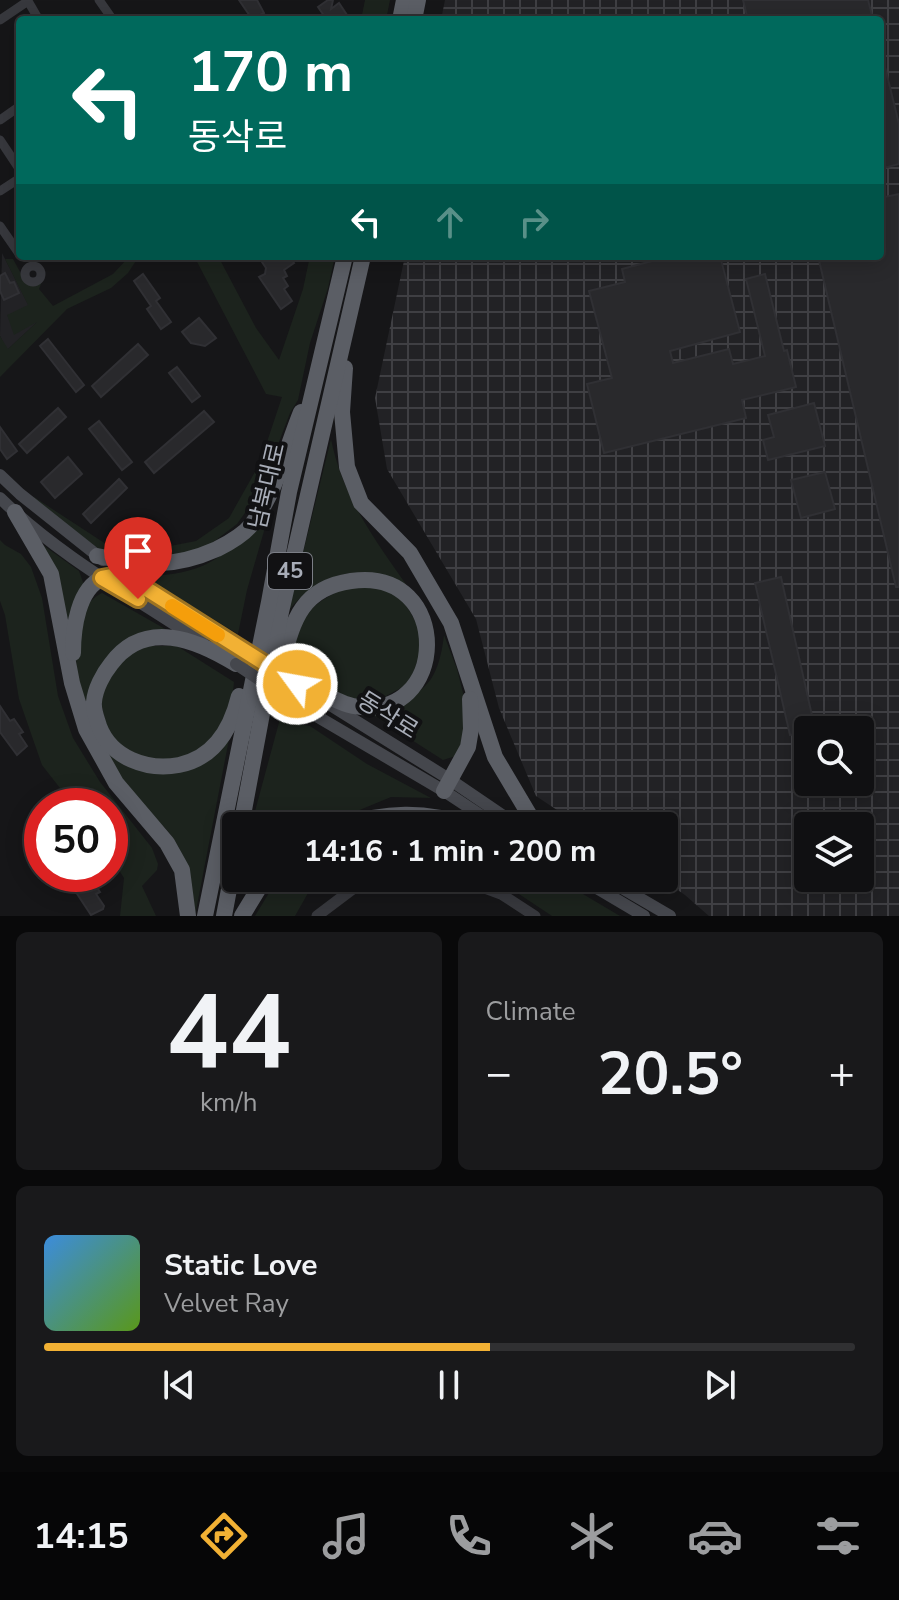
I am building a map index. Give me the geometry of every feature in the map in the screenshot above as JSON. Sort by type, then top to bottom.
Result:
[{"type":"highway","name":"남북대로","points":[[205,916],[276,556],[344,260]]},
{"type":"highway","name":"남북대로","points":[[244,812],[281,612],[362,260]]},
{"type":"highway","points":[[349,319],[342,412],[347,467],[361,503],[410,553],[451,623],[495,757],[528,812]]},
{"type":"highway","points":[[97,556],[134,563],[172,564],[227,544],[250,526],[264,505],[279,471],[320,362]]},
{"type":"highway","points":[[15,512],[51,574],[72,683],[86,729],[111,774],[167,843],[182,870],[188,916]]},
{"type":"highway","points":[[238,656],[180,638],[162,636],[142,641],[118,655],[103,674],[93,703],[102,733],[127,759],[150,766],[189,763],[212,751],[228,729],[237,703],[276,556]]},
{"type":"highway","points":[[72,683],[75,620],[88,591],[102,578],[123,574]]},
{"type":"highway","points":[[253,759],[293,623],[303,605],[322,589],[362,579],[379,581],[415,602],[428,630],[424,671],[414,685],[393,702],[369,707],[345,704],[298,682]]},
{"type":"highway","points":[[447,785],[468,747],[471,729],[468,675]]},
{"type":"highway","points":[[224,916],[228,892]]},
{"type":"highway","points":[[242,916],[257,892]]},
{"type":"main road","name":"동삭로","points":[[0,475],[97,556],[238,656],[296,704],[494,812]]},
{"type":"main road","name":"동삭로","points":[[0,498],[102,578],[238,656],[298,682],[447,785],[480,812]]},
{"type":"main road","points":[[604,892],[644,916]]},
{"type":"main road","points":[[629,892],[670,916]]},
{"type":"street","points":[[0,20],[28,1],[37,16]]},
{"type":"street","points":[[0,140],[16,164]]},
{"type":"street","points":[[0,226],[16,250]]},
{"type":"street","points":[[23,260],[29,268]]},
{"type":"street","points":[[317,916],[349,892]]},
{"type":"street","points":[[496,892],[535,916]]},
{"type":"shaded area","points":[[365,0],[390,0],[387,16],[362,16]]},
{"type":"shaded area","points":[[445,0],[899,0],[899,916],[709,916],[678,890],[678,812],[560,812],[536,796],[499,708],[476,619],[387,469],[375,398],[404,260],[884,260],[884,16],[442,16]]},
{"type":"shaded area","points":[[2,253],[37,322],[7,350],[0,336]]},
{"type":"shaded area","points":[[5,259],[13,259],[25,281],[37,283],[43,279],[39,289],[53,306],[113,274],[126,260],[136,260],[128,273],[111,288],[67,309],[0,377],[0,336],[8,349],[37,322],[14,335],[7,315],[28,305]]},
{"type":"shaded area","points":[[196,260],[220,260],[256,328],[279,360],[303,289],[309,260],[334,260],[310,343],[298,400],[290,413],[260,492],[237,524],[203,550],[158,559],[99,549],[33,501],[34,497],[109,546],[144,551],[196,541],[229,518],[260,463],[282,397],[266,394]]},
{"type":"shaded area","points":[[331,439],[354,503],[415,597],[374,575],[350,573],[316,586],[289,610]]},
{"type":"shaded area","points":[[273,500],[247,590],[238,634],[142,576],[187,571],[218,557],[245,533]]},
{"type":"shaded area","points":[[0,540],[21,554],[31,567],[42,598],[58,696],[73,738],[105,788],[60,788],[42,765],[19,699],[0,601]]},
{"type":"shaded area","points":[[43,545],[79,571],[84,585],[69,629]]},
{"type":"shaded area","points":[[350,585],[390,592],[405,605],[424,640],[410,683],[375,702],[345,697],[289,662],[297,633],[307,614],[323,600]]},
{"type":"shaded area","points":[[102,593],[174,634],[152,635],[134,641],[120,648],[100,670],[91,699],[92,714],[98,733],[114,757],[139,770],[181,770],[205,761],[230,734],[195,916],[189,874],[182,853],[168,831],[141,804],[114,768],[84,705],[76,661],[78,631],[87,606]]},
{"type":"shaded area","points":[[444,635],[467,709],[459,755],[443,760],[365,710],[398,701],[421,690],[436,670]]},
{"type":"shaded area","points":[[147,646],[177,646],[234,682],[231,710],[214,739],[199,751],[181,759],[158,763],[133,756],[108,735],[100,698],[118,661]]},
{"type":"shaded area","points":[[281,715],[294,723],[310,726],[367,764],[431,798],[391,797],[355,812],[255,812]]},
{"type":"shaded area","points":[[128,818],[152,848],[158,864],[157,870],[142,886],[156,916],[120,916],[123,892],[128,892]]},
{"type":"shaded area","points":[[270,892],[311,892],[295,916],[255,916]]},
{"type":"shaded area","points":[[516,892],[580,892],[620,916],[552,916]]},
{"type":"building","points":[[239,0],[257,0],[264,13],[250,16]]},
{"type":"building","points":[[333,0],[331,9],[339,3],[347,15],[324,16],[318,7]]},
{"type":"building","points":[[743,0],[868,0],[872,16],[747,16]]},
{"type":"building","points":[[884,63],[899,124],[899,164],[884,168]]},
{"type":"building","points":[[899,194],[899,587],[896,587],[819,260],[884,260],[884,197]]},
{"type":"building","points":[[292,260],[294,263],[284,270],[287,276],[283,278],[288,286],[284,289],[292,301],[281,309],[259,277],[265,274],[266,268],[262,262]]},
{"type":"building","points":[[656,260],[721,260],[740,332],[670,351],[673,363],[729,349],[733,364],[765,356],[746,279],[765,274],[796,387],[742,400],[746,418],[604,453],[587,384],[612,378],[589,291],[625,282],[622,269]]},
{"type":"building","points":[[5,273],[19,293],[4,300],[0,291],[0,276]]},
{"type":"building","points":[[143,274],[160,298],[156,301],[171,322],[161,329],[147,309],[151,306],[134,281]]},
{"type":"building","points":[[199,318],[216,338],[205,346],[191,343],[182,332]]},
{"type":"building","points":[[48,339],[84,385],[76,392],[40,346]]},
{"type":"building","points":[[138,344],[148,355],[101,397],[92,386]]},
{"type":"building","points":[[177,367],[200,396],[192,402],[169,373]]},
{"type":"building","points":[[814,403],[825,446],[768,460],[763,440],[774,437],[768,415]]},
{"type":"building","points":[[58,408],[66,417],[27,453],[19,444]]},
{"type":"building","points":[[204,411],[214,422],[154,473],[145,462]]},
{"type":"building","points":[[99,421],[132,462],[122,470],[89,429]]},
{"type":"building","points":[[0,427],[17,451],[7,459],[0,449]]},
{"type":"building","points":[[68,457],[82,474],[55,498],[41,482]]},
{"type":"building","points":[[825,472],[835,509],[801,518],[791,480]]},
{"type":"building","points":[[119,479],[127,488],[91,523],[83,514]]},
{"type":"building","points":[[781,577],[812,716],[794,716],[794,734],[790,735],[755,583]]},
{"type":"building","points":[[0,706],[10,721],[14,719],[23,732],[19,734],[27,746],[17,755],[0,732]]},
{"type":"building","points":[[76,892],[100,892],[96,894],[103,909],[91,915]]},
{"type":"slow traffic","points":[[172,606],[218,635]]},
{"type":"route","points":[[138,599],[102,578],[123,574],[297,684]]}]
